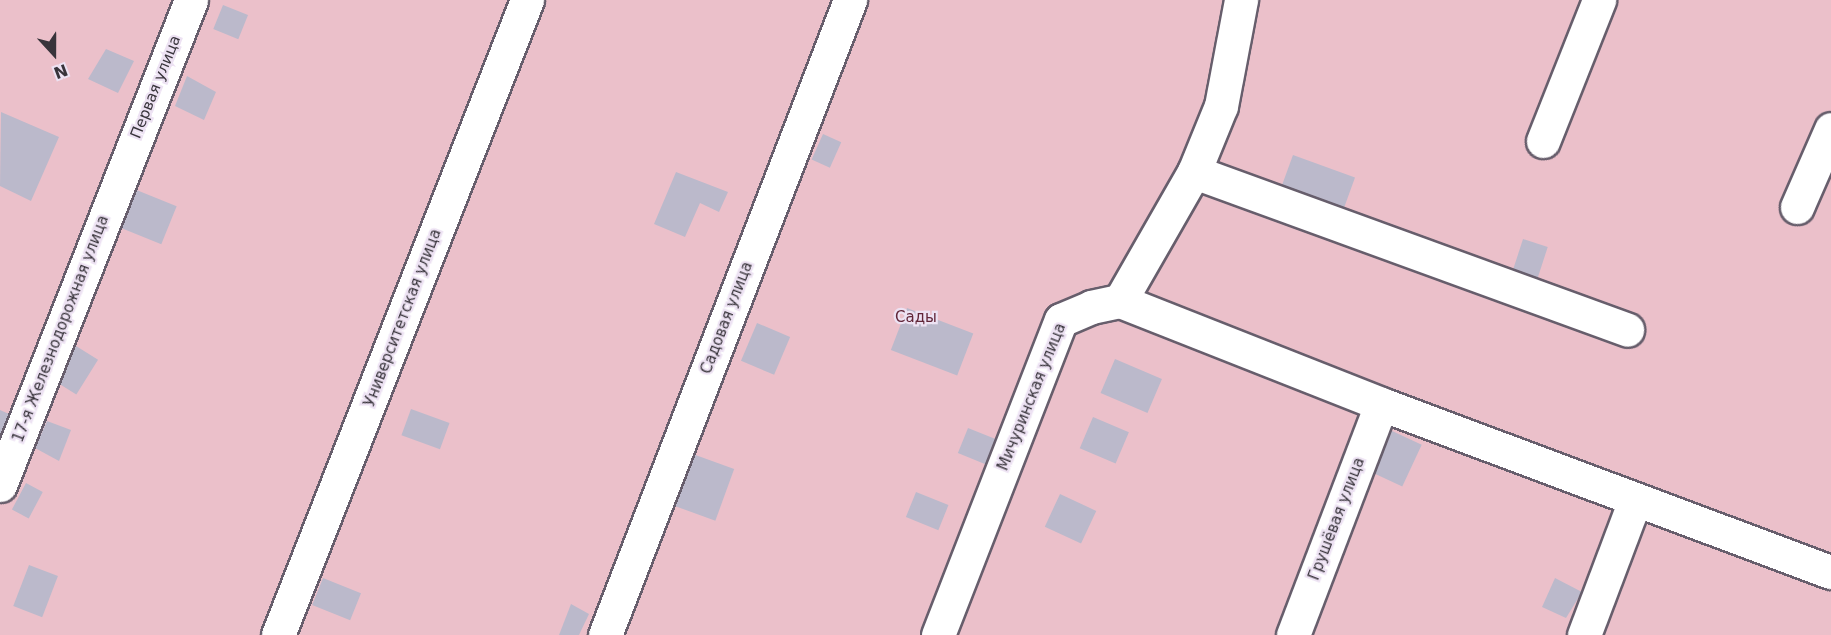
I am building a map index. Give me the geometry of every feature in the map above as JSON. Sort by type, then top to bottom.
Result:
[{"type":"street","name":"Первая улица","points":[[122,173],[191,0]]},
{"type":"street","name":"Университетская улица","points":[[278,635],[527,0]]},
{"type":"street","name":"Садовая улица","points":[[605,635],[850,0]]},
{"type":"street","points":[[1241,0],[1221,106],[1194,172],[1120,301],[1381,404],[1831,572]]},
{"type":"street","points":[[1543,141],[1599,0]]},
{"type":"street","points":[[1797,207],[1831,129]]},
{"type":"street","points":[[1194,172],[1627,330]]},
{"type":"street","name":"17-я Железнодорожная улица","points":[[0,486],[122,173]]},
{"type":"street","name":"Мичуринская улица","points":[[938,635],[1060,320],[1091,307],[1120,301]]},
{"type":"street","name":"Грушёвая улица","points":[[1293,635],[1381,404]]},
{"type":"street","points":[[1584,635],[1635,500]]},
{"type":"green space","name":"Сады","points":[[0,0],[1831,0],[1831,635],[0,635]]},
{"type":"building","points":[[223,5],[248,15],[238,39],[213,29]]},
{"type":"building","points":[[106,49],[134,61],[118,93],[88,79]]},
{"type":"building","points":[[187,76],[216,92],[204,120],[175,106]]},
{"type":"building","points":[[1,112],[59,137],[31,201],[0,186]]},
{"type":"building","points":[[823,134],[841,142],[830,168],[812,160]]},
{"type":"building","points":[[1293,155],[1355,178],[1341,215],[1279,193]]},
{"type":"building","points":[[676,172],[728,192],[719,212],[700,203],[685,237],[654,224]]},
{"type":"building","points":[[134,189],[177,206],[161,244],[119,227]]},
{"type":"building","points":[[1523,239],[1548,247],[1537,281],[1512,273]]},
{"type":"building","points":[[907,308],[973,333],[957,375],[891,350]]},
{"type":"building","points":[[757,323],[790,337],[774,375],[741,361]]},
{"type":"building","points":[[76,346],[98,360],[76,395],[54,381]]},
{"type":"building","points":[[1115,359],[1162,379],[1147,413],[1101,393]]},
{"type":"building","points":[[411,409],[450,423],[440,449],[401,435]]},
{"type":"building","points":[[0,410],[9,414],[0,435]]},
{"type":"building","points":[[1093,417],[1129,432],[1116,464],[1080,448]]},
{"type":"building","points":[[47,421],[71,430],[59,461],[35,448]]},
{"type":"building","points":[[968,428],[997,440],[987,465],[958,453]]},
{"type":"building","points":[[1390,430],[1422,445],[1402,486],[1371,472]]},
{"type":"building","points":[[690,453],[734,469],[715,521],[671,505]]},
{"type":"building","points":[[26,483],[43,492],[29,518],[12,509]]},
{"type":"building","points":[[916,492],[948,505],[938,530],[906,517]]},
{"type":"building","points":[[1060,494],[1096,511],[1081,544],[1045,527]]},
{"type":"building","points":[[29,565],[58,576],[42,617],[13,606]]},
{"type":"building","points":[[323,578],[361,593],[350,620],[312,605]]},
{"type":"building","points":[[1555,578],[1582,592],[1566,618],[1542,607]]},
{"type":"building","points":[[571,604],[589,614],[579,635],[559,635]]}]
